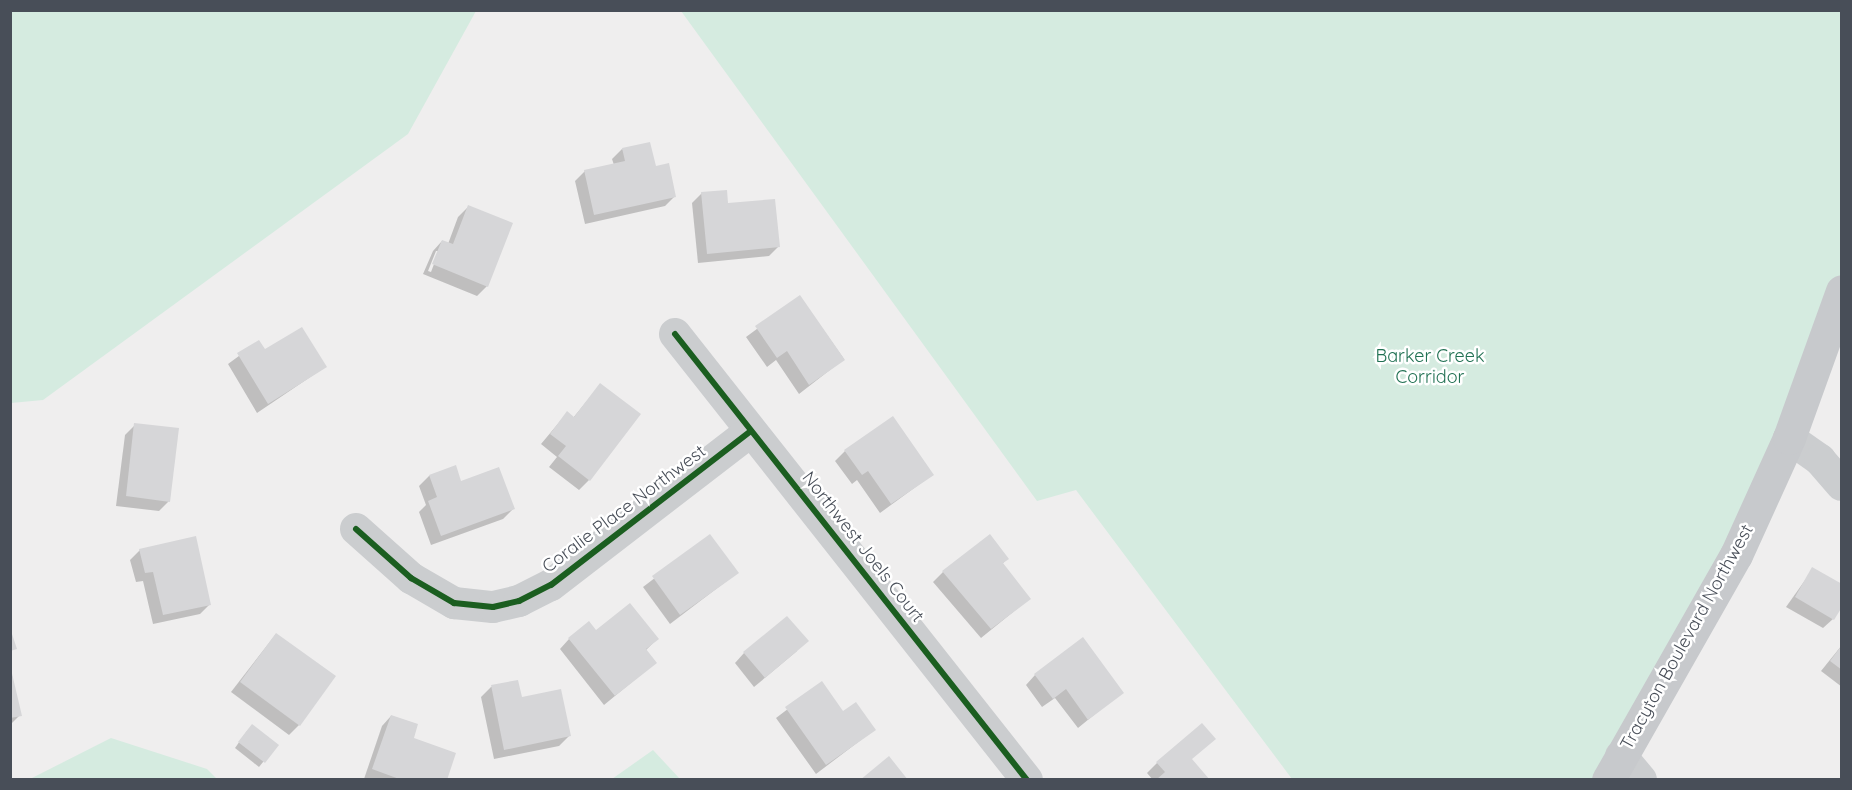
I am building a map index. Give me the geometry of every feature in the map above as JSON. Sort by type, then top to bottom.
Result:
[{"type":"main road","name":"Tracyton Boulevard Northwest","points":[[1623,772],[1736,555],[1789,438],[1842,291]]},
{"type":"street","name":"Northwest Joels Court","points":[[675,334],[1027,780]]},
{"type":"street","name":"Coralie Place Northwest","points":[[356,529],[411,578],[454,603],[493,608],[519,601],[552,585],[751,430]]},
{"type":"street","points":[[1789,438],[1820,460],[1842,485]]},
{"type":"green space","points":[[10,11],[476,11],[408,134],[43,400],[11,403]]},
{"type":"green space","name":"Barker Creek Corridor","points":[[681,11],[1841,11],[1841,291],[1813,375],[1608,779],[1292,779],[1076,490],[1037,501]]},
{"type":"green space","points":[[111,738],[207,769],[217,779],[30,779]]},
{"type":"green space","points":[[653,750],[680,779],[612,779]]},
{"type":"building","points":[[650,142],[656,166],[669,163],[676,197],[594,215],[584,170],[625,161],[622,148]]},
{"type":"building","points":[[727,190],[728,203],[775,199],[780,247],[707,254],[701,192]]},
{"type":"building","points":[[468,205],[513,223],[488,287],[432,264],[442,240],[453,244]]},
{"type":"building","points":[[800,295],[845,360],[809,385],[787,351],[777,358],[755,326]]},
{"type":"building","points":[[302,327],[327,367],[268,404],[237,353],[259,340],[265,349]]},
{"type":"building","points":[[600,383],[641,414],[590,481],[558,456],[566,446],[550,434],[567,411],[574,417]]},
{"type":"building","points":[[893,416],[934,475],[891,504],[868,471],[862,475],[844,450]]},
{"type":"building","points":[[134,423],[179,428],[170,502],[126,496]]},
{"type":"building","points":[[456,465],[461,481],[499,467],[515,509],[441,536],[428,501],[437,497],[429,475]]},
{"type":"building","points":[[710,534],[739,573],[680,615],[652,576]]},
{"type":"building","points":[[990,534],[1009,559],[1003,563],[1031,599],[991,629],[942,571]]},
{"type":"building","points":[[196,536],[211,605],[163,615],[153,572],[145,573],[139,549]]},
{"type":"building","points":[[1812,567],[1842,584],[1842,607],[1834,620],[1795,597]]},
{"type":"building","points":[[630,603],[659,639],[646,649],[657,663],[615,696],[568,638],[589,621],[596,630]]},
{"type":"building","points":[[787,616],[809,641],[765,678],[743,652]]},
{"type":"building","points":[[10,628],[17,649],[10,651]]},
{"type":"building","points":[[276,633],[336,676],[300,726],[240,682]]},
{"type":"building","points":[[1083,637],[1124,693],[1088,720],[1066,689],[1053,699],[1034,674]]},
{"type":"building","points":[[1842,645],[1842,670],[1830,661]]},
{"type":"building","points":[[10,665],[22,716],[10,718]]},
{"type":"building","points":[[518,680],[522,697],[561,689],[571,736],[504,750],[491,685]]},
{"type":"building","points":[[822,681],[843,711],[856,702],[876,730],[826,765],[785,707]]},
{"type":"building","points":[[391,715],[418,724],[414,738],[456,753],[447,780],[402,780],[372,769]]},
{"type":"building","points":[[1202,723],[1216,739],[1192,759],[1210,780],[1156,780],[1165,772],[1156,762]]},
{"type":"building","points":[[252,724],[279,745],[265,763],[238,742]]},
{"type":"building","points":[[889,756],[908,780],[860,780]]},
{"type":"cycle path","points":[[675,334],[1027,780]]},
{"type":"cycle path","points":[[356,529],[411,578],[454,603],[493,607],[519,601],[551,585],[751,431]]}]
